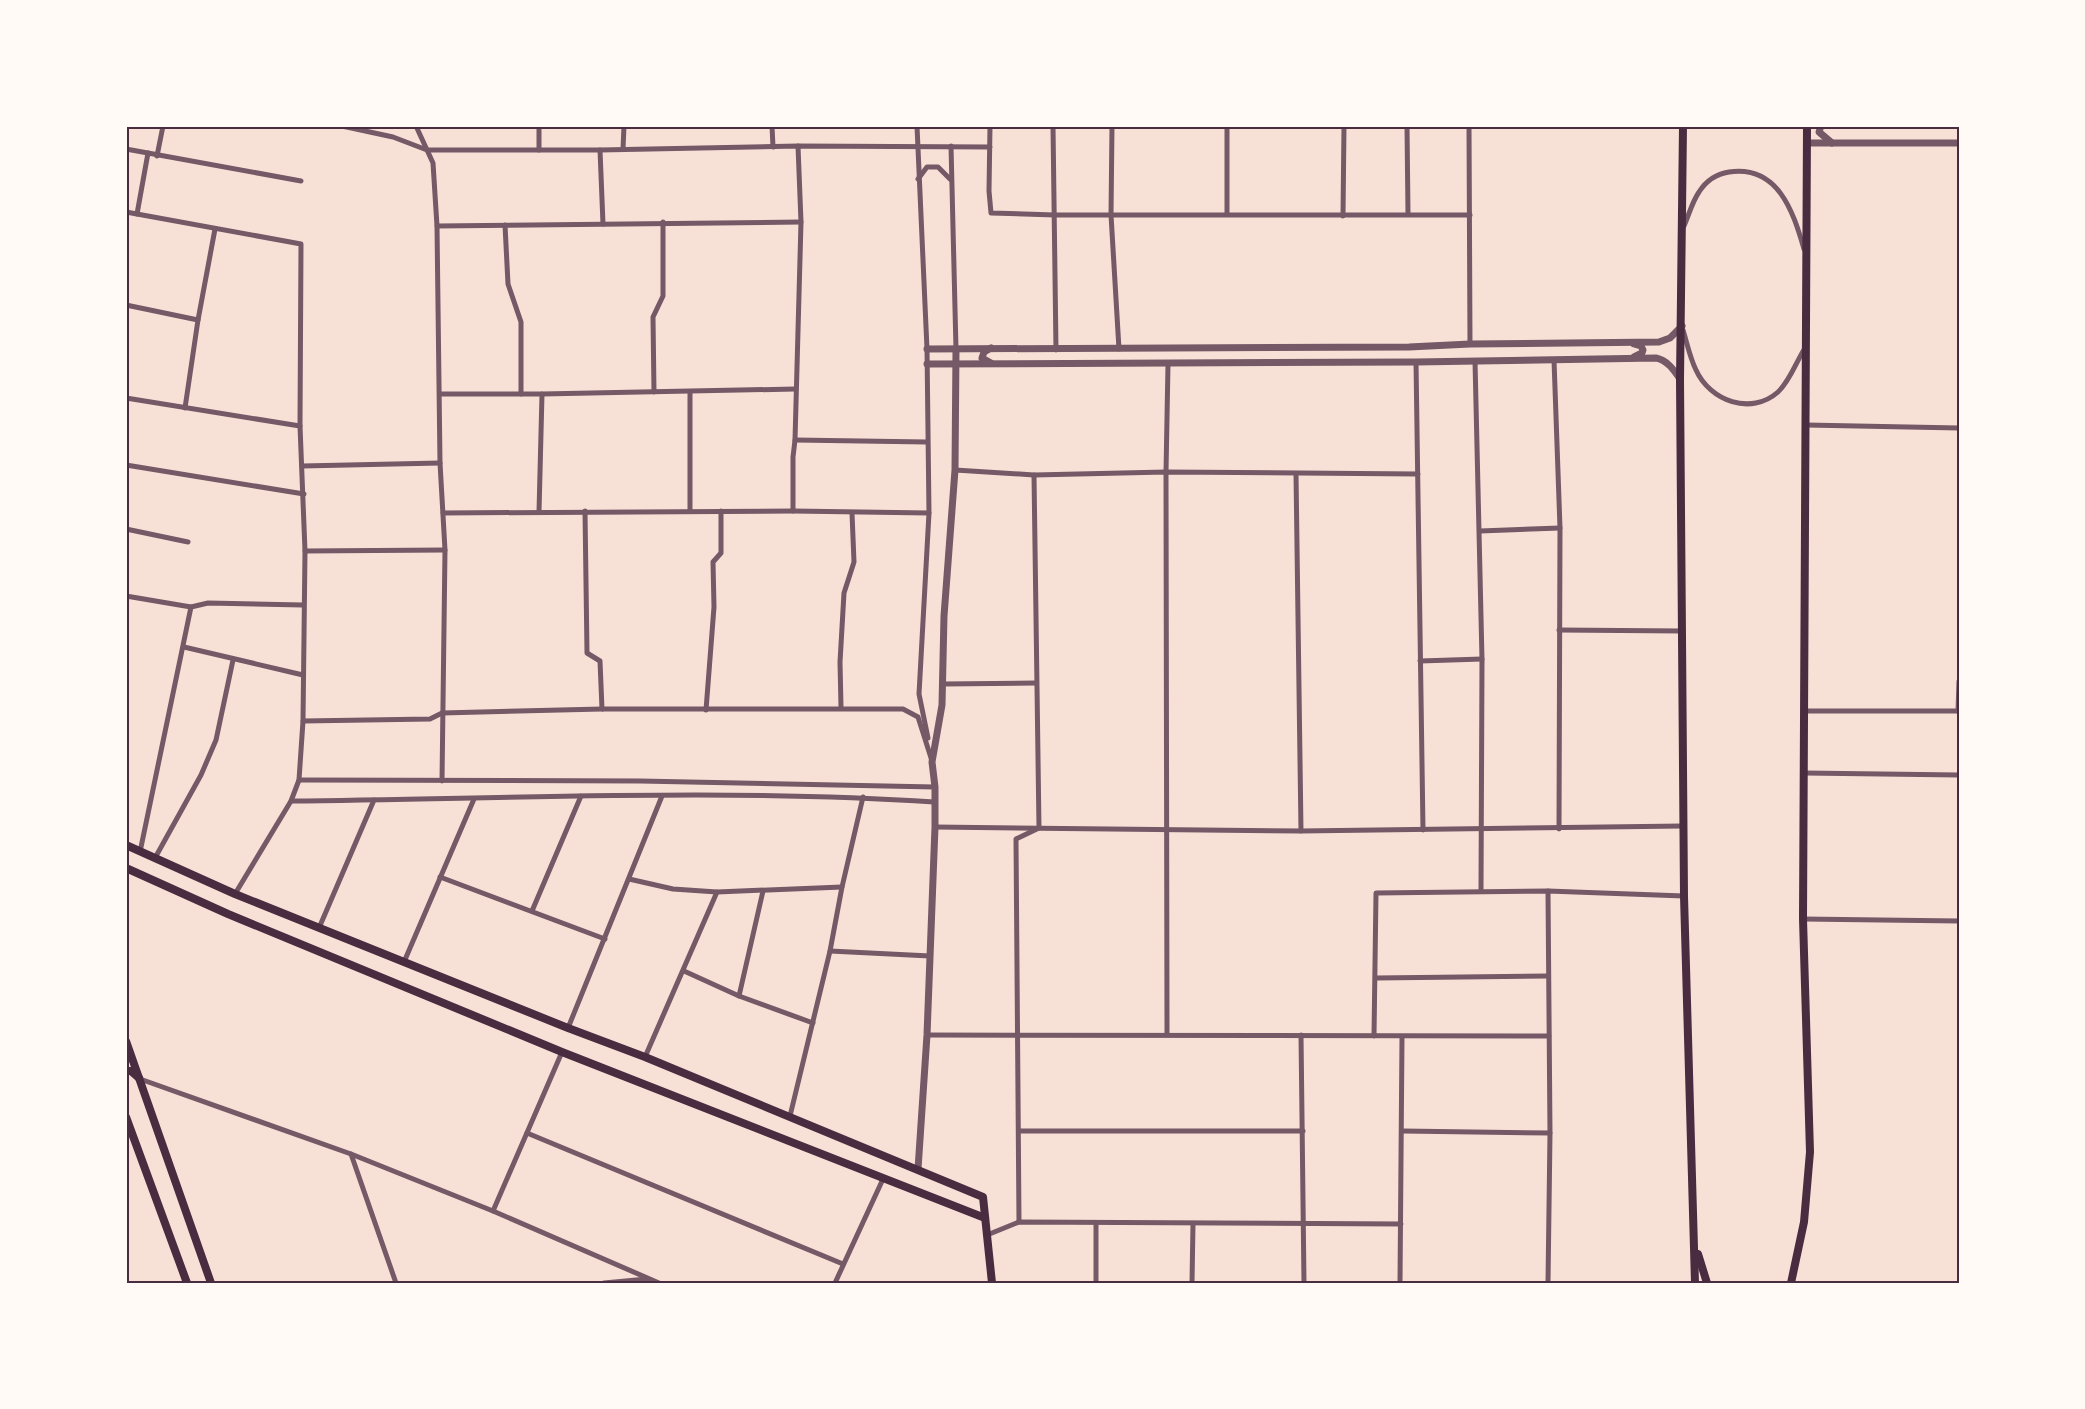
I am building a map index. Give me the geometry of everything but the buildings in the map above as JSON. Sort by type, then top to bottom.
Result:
[{"type":"main road","points":[[1683,126],[1680,380],[1683,826],[1695,1283]]},
{"type":"main road","points":[[1791,1283],[1804,1222],[1810,1152],[1803,919],[1807,126]]},
{"type":"main road","points":[[126,845],[235,894],[645,1057],[983,1197],[992,1283]]},
{"type":"main road","points":[[126,868],[228,914],[562,1052],[985,1218]]},
{"type":"main road","points":[[126,1041],[211,1283]]},
{"type":"main road","points":[[126,1071],[131,1071],[140,1079]]},
{"type":"main road","points":[[126,1117],[187,1283]]},
{"type":"main road","points":[[1695,1245],[1707,1283]]},
{"type":"main road","points":[[1784,1283],[1796,1264]]},
{"type":"street","points":[[157,156],[163,126]]},
{"type":"street","points":[[342,126],[393,137],[428,150],[600,150],[798,146],[990,147]]},
{"type":"street","points":[[416,126],[433,163],[437,226],[440,463],[445,550],[442,781]]},
{"type":"street","points":[[539,126],[539,150]]},
{"type":"street","points":[[623,149],[624,126]]},
{"type":"street","points":[[772,126],[773,147]]},
{"type":"street","points":[[916,126],[927,349],[930,513],[919,694],[933,762],[935,787],[927,1035],[918,1169]]},
{"type":"street","points":[[990,126],[988,191],[991,213],[1470,215]]},
{"type":"street","points":[[1053,126],[1056,350]]},
{"type":"street","points":[[1112,126],[1111,215],[1119,349]]},
{"type":"street","points":[[1227,126],[1227,214]]},
{"type":"street","points":[[1343,216],[1344,126]]},
{"type":"street","points":[[1407,126],[1408,214]]},
{"type":"street","points":[[1469,126],[1470,344]]},
{"type":"street","points":[[1821,126],[1820,135],[1832,143]]},
{"type":"street","points":[[1807,143],[1959,143]]},
{"type":"street","points":[[793,511],[801,222],[798,146]]},
{"type":"street","points":[[933,762],[942,705],[944,616],[955,470],[956,349],[950,179],[951,146]]},
{"type":"street","points":[[126,149],[301,181]]},
{"type":"street","points":[[600,150],[603,224]]},
{"type":"street","points":[[136,214],[148,153]]},
{"type":"street","points":[[918,180],[927,167],[938,167],[950,179]]},
{"type":"street","points":[[1683,229],[1698,192],[1709,180],[1721,174],[1739,171],[1755,174],[1777,187],[1797,226],[1807,260]]},
{"type":"street","points":[[126,212],[301,244],[300,426],[305,550],[303,721],[299,780],[291,801],[235,894]]},
{"type":"street","points":[[654,392],[653,317],[663,296],[663,222]]},
{"type":"street","points":[[437,226],[801,222]]},
{"type":"street","points":[[505,225],[508,284],[521,322],[521,394]]},
{"type":"street","points":[[185,408],[215,229]]},
{"type":"street","points":[[126,305],[198,320]]},
{"type":"street","points":[[927,349],[1409,347],[1664,341],[1682,326]]},
{"type":"street","points":[[1682,326],[1696,371],[1716,394],[1737,403],[1751,404],[1778,392],[1807,346]]},
{"type":"street","points":[[1629,342],[1641,346],[1643,350],[1632,359]]},
{"type":"street","points":[[991,348],[984,352],[982,358],[992,364]]},
{"type":"street","points":[[927,364],[1661,359],[1669,365],[1680,380]]},
{"type":"street","points":[[1554,360],[1560,528],[1559,829]]},
{"type":"street","points":[[1475,361],[1482,659],[1481,891]]},
{"type":"street","points":[[1416,362],[1423,830]]},
{"type":"street","points":[[1167,1034],[1166,472],[1168,364]]},
{"type":"street","points":[[440,394],[795,389]]},
{"type":"street","points":[[690,392],[690,511]]},
{"type":"street","points":[[539,512],[542,394]]},
{"type":"street","points":[[126,398],[300,426]]},
{"type":"street","points":[[1806,425],[1959,428]]},
{"type":"street","points":[[795,440],[927,442]]},
{"type":"street","points":[[302,466],[440,463]]},
{"type":"street","points":[[126,465],[304,494]]},
{"type":"street","points":[[955,470],[1034,475],[1166,472],[1418,474]]},
{"type":"street","points":[[1296,474],[1301,831]]},
{"type":"street","points":[[1034,475],[1039,828]]},
{"type":"street","points":[[585,511],[587,653],[600,661],[602,709]]},
{"type":"street","points":[[706,710],[714,607],[713,562],[721,553],[721,511]]},
{"type":"street","points":[[443,513],[793,511],[930,513]]},
{"type":"street","points":[[841,707],[840,662],[844,593],[854,562],[852,513]]},
{"type":"street","points":[[1480,531],[1560,528]]},
{"type":"street","points":[[126,529],[188,542]]},
{"type":"street","points":[[305,550],[445,550]]},
{"type":"street","points":[[126,596],[191,608],[208,603],[303,605]]},
{"type":"street","points":[[141,852],[191,608]]},
{"type":"street","points":[[1559,630],[1682,630]]},
{"type":"street","points":[[184,647],[303,675]]},
{"type":"street","points":[[1420,661],[1482,659]]},
{"type":"street","points":[[155,858],[201,775],[216,740],[233,660]]},
{"type":"street","points":[[1805,711],[1959,711],[1959,681]]},
{"type":"street","points":[[943,684],[1036,683]]},
{"type":"street","points":[[303,721],[430,719],[442,713],[602,709],[706,710],[841,707],[903,709],[918,717],[933,762]]},
{"type":"street","points":[[1804,773],[1959,775]]},
{"type":"street","points":[[299,780],[640,781],[935,787]]},
{"type":"street","points":[[532,911],[581,796]]},
{"type":"street","points":[[291,801],[662,796],[863,798],[934,802]]},
{"type":"street","points":[[568,1028],[662,796]]},
{"type":"street","points":[[790,1116],[830,951],[863,798]]},
{"type":"street","points":[[404,962],[474,799]]},
{"type":"street","points":[[319,928],[374,800]]},
{"type":"street","points":[[935,826],[1301,831],[1683,826]]},
{"type":"street","points":[[1020,1222],[1016,839],[1039,828]]},
{"type":"street","points":[[440,877],[605,939]]},
{"type":"street","points":[[629,879],[674,889],[717,892],[842,887]]},
{"type":"street","points":[[740,996],[763,891]]},
{"type":"street","points":[[1374,1036],[1376,893],[1548,891],[1684,896]]},
{"type":"street","points":[[1548,891],[1550,1133],[1548,1283]]},
{"type":"street","points":[[645,1057],[717,892]]},
{"type":"street","points":[[1803,919],[1959,921]]},
{"type":"street","points":[[830,951],[930,956]]},
{"type":"street","points":[[684,971],[740,996],[813,1023]]},
{"type":"street","points":[[1376,978],[1548,976]]},
{"type":"street","points":[[927,1035],[1549,1036]]},
{"type":"street","points":[[1301,1035],[1304,1283]]},
{"type":"street","points":[[1400,1283],[1402,1037]]},
{"type":"street","points":[[493,1211],[562,1052]]},
{"type":"street","points":[[140,1079],[351,1154],[493,1211],[659,1283]]},
{"type":"street","points":[[1019,1131],[1303,1131]]},
{"type":"street","points":[[1403,1131],[1550,1133]]},
{"type":"street","points":[[526,1132],[843,1264]]},
{"type":"street","points":[[351,1154],[396,1283]]},
{"type":"street","points":[[835,1283],[883,1179]]},
{"type":"street","points":[[987,1235],[1020,1222],[1401,1224]]},
{"type":"street","points":[[1096,1223],[1096,1283]]},
{"type":"street","points":[[1192,1224],[1192,1283]]},
{"type":"street","points":[[604,1283],[649,1279]]}]
